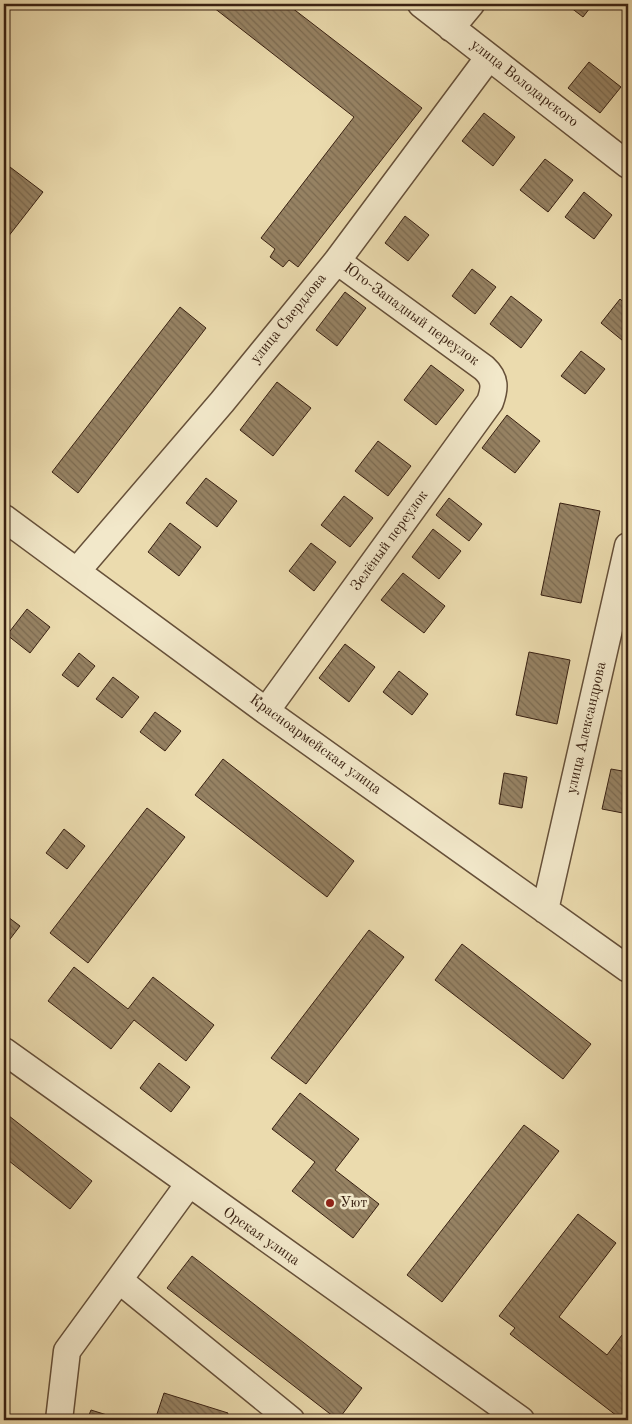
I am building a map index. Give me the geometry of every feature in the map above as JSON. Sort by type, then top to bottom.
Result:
[{"type":"street","name":"улица Володарского","points":[[421,4],[489,57],[625,157]]},
{"type":"street","points":[[451,28],[471,4]]},
{"type":"street","name":"улица Свердлова","points":[[77,572],[222,402],[337,261],[489,57]]},
{"type":"street","name":"Юго-Западный переулок","points":[[337,261],[484,368]]},
{"type":"street","name":"Зелёный переулок","points":[[266,711],[490,402],[494,382],[491,375],[484,368]]},
{"type":"street","name":"Красноармейская улица","points":[[4,518],[266,711],[628,969]]},
{"type":"street","name":"улица Александрова","points":[[545,910],[628,546]]},
{"type":"street","name":"Орская улица","points":[[4,1051],[188,1185],[521,1420]]},
{"type":"street","points":[[60,1420],[67,1351],[188,1185]]},
{"type":"street","points":[[119,1280],[292,1420]]},
{"type":"building","points":[[209,4],[287,4],[422,108],[298,267],[289,260],[283,267],[270,257],[275,249],[261,238],[354,117]]},
{"type":"building","points":[[566,4],[593,4],[583,17]]},
{"type":"building","points":[[589,62],[621,87],[600,113],[568,88]]},
{"type":"building","points":[[484,113],[515,137],[493,166],[462,141]]},
{"type":"building","points":[[545,159],[573,180],[548,212],[520,190]]},
{"type":"building","points":[[6,164],[43,192],[4,242],[4,167]]},
{"type":"building","points":[[584,192],[612,215],[594,239],[565,217]]},
{"type":"building","points":[[405,216],[429,235],[408,261],[385,243]]},
{"type":"building","points":[[472,269],[496,287],[475,314],[452,296]]},
{"type":"building","points":[[345,292],[366,308],[337,346],[316,330]]},
{"type":"building","points":[[511,296],[542,320],[521,348],[490,324]]},
{"type":"building","points":[[620,299],[628,306],[628,345],[601,323]]},
{"type":"building","points":[[180,307],[206,328],[78,493],[52,472]]},
{"type":"building","points":[[581,351],[605,369],[585,394],[561,376]]},
{"type":"building","points":[[431,365],[464,390],[436,425],[404,400]]},
{"type":"building","points":[[277,382],[311,408],[273,456],[240,430]]},
{"type":"building","points":[[507,415],[540,441],[515,473],[482,448]]},
{"type":"building","points":[[378,441],[411,466],[388,496],[355,471]]},
{"type":"building","points":[[206,478],[237,501],[217,527],[186,503]]},
{"type":"building","points":[[344,496],[373,518],[350,547],[321,525]]},
{"type":"building","points":[[449,498],[482,524],[469,541],[436,515]]},
{"type":"building","points":[[560,503],[600,511],[581,603],[541,595]]},
{"type":"building","points":[[170,523],[201,547],[179,576],[148,552]]},
{"type":"building","points":[[433,529],[461,551],[439,579],[412,557]]},
{"type":"building","points":[[311,543],[336,562],[314,591],[289,571]]},
{"type":"building","points":[[403,573],[445,606],[424,633],[381,600]]},
{"type":"building","points":[[27,609],[50,627],[30,653],[7,635]]},
{"type":"building","points":[[345,644],[375,667],[349,702],[319,678]]},
{"type":"building","points":[[529,652],[570,660],[557,724],[516,715]]},
{"type":"building","points":[[79,653],[95,666],[78,687],[62,675]]},
{"type":"building","points":[[399,671],[428,694],[412,715],[383,692]]},
{"type":"building","points":[[113,677],[139,697],[122,718],[96,699]]},
{"type":"building","points":[[628,697],[628,718],[623,716]]},
{"type":"building","points":[[155,712],[181,731],[165,751],[140,732]]},
{"type":"building","points":[[223,759],[354,861],[327,897],[195,795]]},
{"type":"building","points":[[611,769],[628,772],[628,814],[602,809]]},
{"type":"building","points":[[504,773],[527,777],[522,808],[499,804]]},
{"type":"building","points":[[147,808],[185,837],[88,963],[50,933]]},
{"type":"building","points":[[64,829],[85,846],[67,869],[46,853]]},
{"type":"building","points":[[4,914],[20,926],[4,947]]},
{"type":"building","points":[[369,930],[404,957],[306,1084],[271,1058]]},
{"type":"building","points":[[462,944],[591,1044],[563,1079],[435,980]]},
{"type":"building","points":[[74,967],[128,1009],[153,977],[214,1025],[186,1061],[134,1020],[111,1049],[48,1001]]},
{"type":"building","points":[[159,1063],[190,1087],[171,1112],[140,1088]]},
{"type":"building","points":[[300,1093],[359,1139],[335,1170],[379,1204],[353,1238],[292,1191],[315,1162],[272,1129]]},
{"type":"building","points":[[4,1112],[92,1181],[70,1209],[4,1157]]},
{"type":"building","points":[[524,1125],[559,1151],[442,1302],[407,1275]]},
{"type":"building","points":[[578,1214],[616,1243],[559,1317],[607,1355],[622,1335],[628,1339],[628,1411],[621,1419],[510,1334],[515,1328],[499,1316]]},
{"type":"building","points":[[192,1256],[362,1388],[338,1420],[167,1288]]},
{"type":"building","points":[[164,1393],[228,1413],[226,1420],[155,1420]]},
{"type":"building","points":[[91,1410],[123,1420],[87,1420]]},
{"type":"place","name":"Уют","points":[[330,1203]]}]
